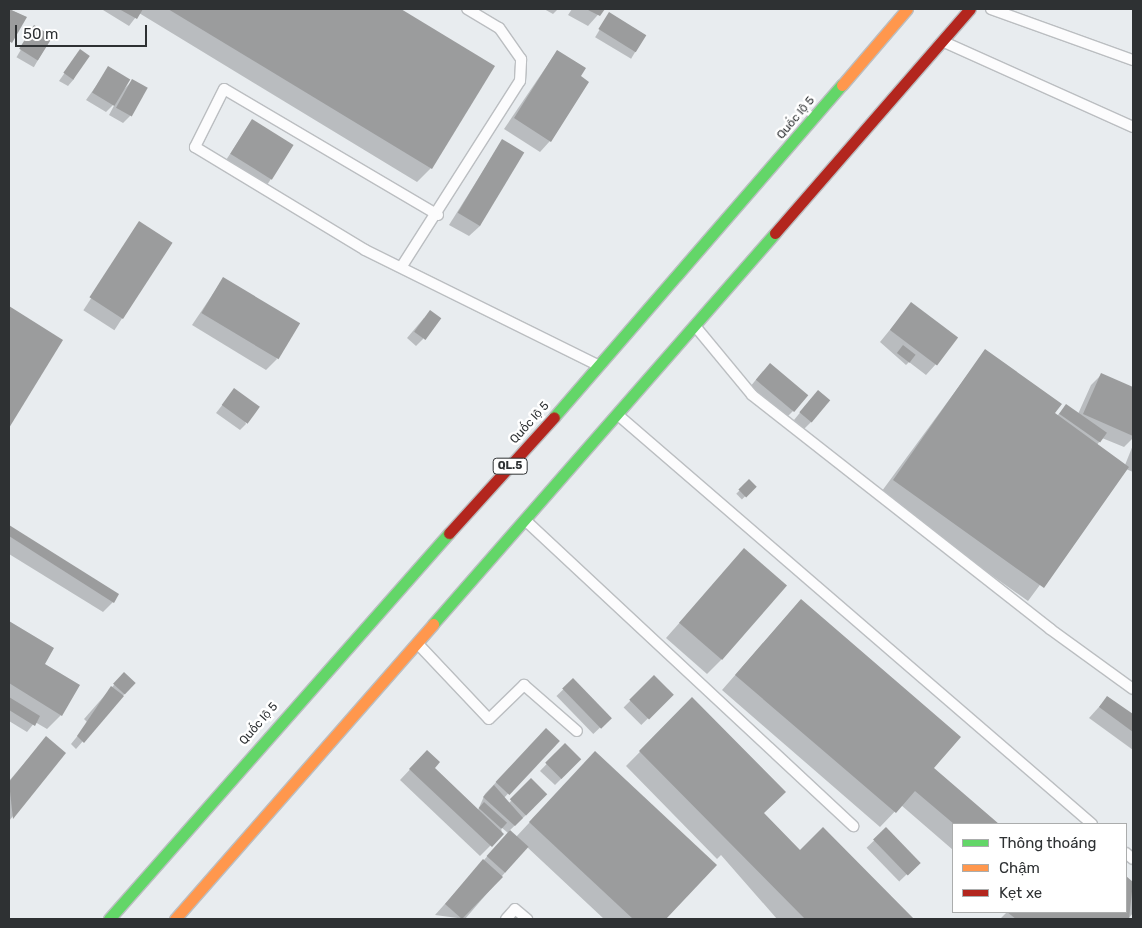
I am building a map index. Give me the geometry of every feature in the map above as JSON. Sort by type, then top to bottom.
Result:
[{"type":"highway","name":"Quốc lộ 5","points":[[109,919],[266,737],[600,366],[907,9]]},
{"type":"highway","points":[[175,919],[522,518],[695,326],[891,95],[944,42],[970,9]]},
{"type":"lane","points":[[402,266],[438,215],[520,82],[521,59],[499,28],[467,9]]},
{"type":"lane","points":[[991,9],[1133,60]]},
{"type":"lane","points":[[944,42],[1133,126]]},
{"type":"lane","points":[[438,215],[224,89],[195,147],[364,250],[402,266],[600,366]]},
{"type":"lane","points":[[695,326],[752,395],[1050,630],[1133,690]]},
{"type":"lane","points":[[617,414],[1091,823]]},
{"type":"lane","points":[[522,518],[853,826]]},
{"type":"lane","points":[[416,641],[489,719],[524,685],[577,731]]},
{"type":"lane","points":[[506,919],[515,909],[527,919]]},
{"type":"building","points":[[9,9],[27,17],[12,43],[9,41]]},
{"type":"building","points":[[119,9],[143,9],[137,19]]},
{"type":"building","points":[[168,9],[401,9],[495,66],[432,169]]},
{"type":"building","points":[[586,9],[605,9],[600,16]]},
{"type":"building","points":[[609,12],[646,35],[636,52],[598,29]]},
{"type":"building","points":[[34,25],[53,37],[38,60],[19,49]]},
{"type":"building","points":[[80,49],[90,56],[73,80],[63,73]]},
{"type":"building","points":[[557,50],[586,68],[581,76],[589,82],[551,142],[514,118]]},
{"type":"building","points":[[108,66],[130,79],[114,106],[92,93]]},
{"type":"building","points":[[132,79],[148,88],[132,117],[116,108]]},
{"type":"building","points":[[252,119],[294,145],[272,180],[230,154]]},
{"type":"building","points":[[502,139],[524,152],[480,226],[458,213]]},
{"type":"building","points":[[139,221],[173,243],[123,319],[89,297]]},
{"type":"building","points":[[223,277],[300,323],[279,359],[201,313]]},
{"type":"building","points":[[911,302],[958,338],[937,365],[890,330]]},
{"type":"building","points":[[9,306],[63,340],[9,428]]},
{"type":"building","points":[[430,310],[441,318],[425,340],[414,332]]},
{"type":"building","points":[[903,345],[916,355],[909,363],[897,353]]},
{"type":"building","points":[[985,349],[1062,404],[1055,413],[1129,467],[1044,588],[893,480]]},
{"type":"building","points":[[770,363],[808,395],[794,412],[756,380]]},
{"type":"building","points":[[1101,373],[1133,387],[1133,436],[1083,414]]},
{"type":"building","points":[[234,388],[260,407],[248,424],[222,405]]},
{"type":"building","points":[[818,390],[830,400],[812,422],[799,412]]},
{"type":"building","points":[[1066,404],[1107,433],[1100,443],[1059,414]]},
{"type":"building","points":[[749,479],[757,487],[746,497],[738,490]]},
{"type":"building","points":[[9,525],[119,594],[114,603],[9,536]]},
{"type":"building","points":[[744,548],[787,585],[722,660],[679,623]]},
{"type":"building","points":[[801,599],[961,737],[934,768],[998,823],[953,823],[915,791],[896,813],[735,675]]},
{"type":"building","points":[[9,621],[54,648],[45,664],[80,685],[62,716],[9,683]]},
{"type":"building","points":[[124,672],[136,683],[125,695],[113,684]]},
{"type":"building","points":[[654,675],[674,695],[649,720],[629,700]]},
{"type":"building","points":[[573,678],[612,718],[601,729],[562,688]]},
{"type":"building","points":[[111,686],[124,696],[84,743],[77,736]]},
{"type":"building","points":[[1107,696],[1133,714],[1133,732],[1099,707]]},
{"type":"building","points":[[9,697],[40,716],[35,726],[9,710]]},
{"type":"building","points":[[692,697],[786,792],[764,813],[800,850],[823,827],[914,919],[805,919],[639,751]]},
{"type":"building","points":[[546,728],[560,741],[509,795],[496,782]]},
{"type":"building","points":[[46,736],[66,753],[13,819],[9,782]]},
{"type":"building","points":[[565,743],[581,759],[561,779],[545,763]]},
{"type":"building","points":[[427,750],[440,762],[435,768],[504,834],[492,847],[409,769]]},
{"type":"building","points":[[595,751],[717,865],[666,919],[633,919],[529,822]]},
{"type":"building","points":[[531,778],[547,794],[526,815],[510,799]]},
{"type":"building","points":[[494,785],[523,818],[515,826],[483,797]]},
{"type":"building","points":[[484,802],[507,823],[502,829],[479,808]]},
{"type":"building","points":[[886,827],[921,863],[908,875],[873,840]]},
{"type":"building","points":[[510,830],[529,847],[505,873],[487,856]]},
{"type":"building","points":[[483,859],[503,877],[462,919],[445,904]]},
{"type":"building","points":[[1127,877],[1133,882],[1129,919],[1016,919],[1008,913],[1127,913]]},
{"type":"traffic: fast","points":[[554,417],[842,85]]},
{"type":"traffic: fast","points":[[433,624],[775,233]]},
{"type":"traffic: fast","points":[[109,919],[449,533]]},
{"type":"traffic: slow","points":[[842,85],[907,9]]},
{"type":"traffic: slow","points":[[175,919],[433,624]]},
{"type":"traffic: jam","points":[[775,233],[970,9]]},
{"type":"traffic: jam","points":[[449,533],[554,417]]}]
